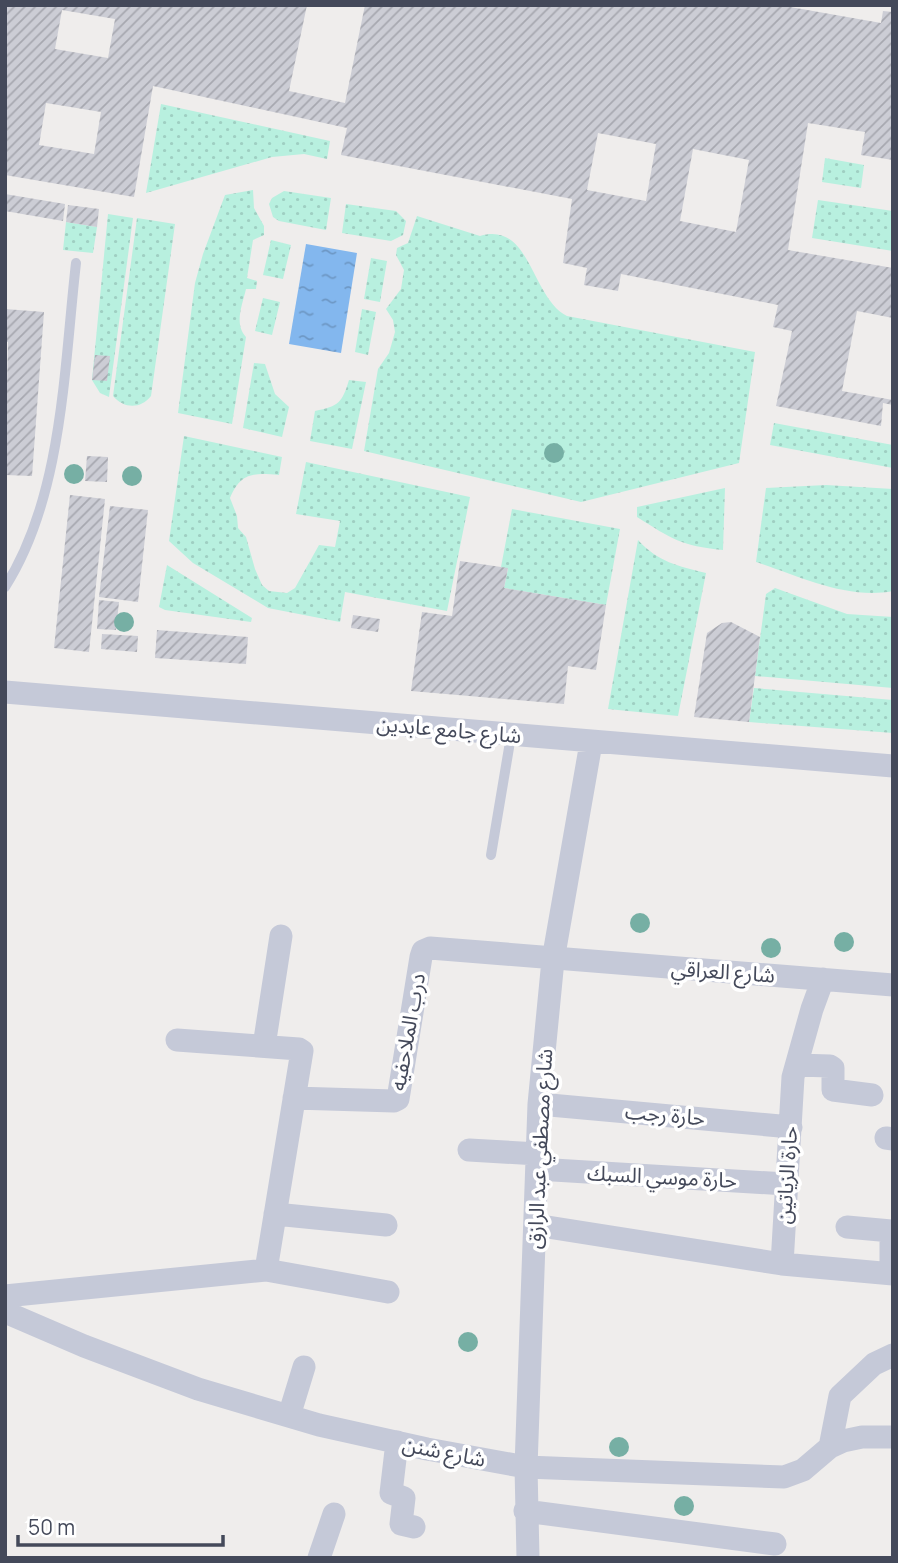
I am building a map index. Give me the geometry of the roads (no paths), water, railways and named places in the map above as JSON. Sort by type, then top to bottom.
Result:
[{"type":"street","name":"شارع جامع عابدين","points":[[5,692],[591,743],[893,766]]},
{"type":"street","name":"شارع مصطفي عبد الرازق","points":[[528,1558],[526,1467],[539,1104],[553,960],[591,743]]},
{"type":"street","points":[[264,1046],[281,936]]},
{"type":"street","name":"درب الملاحفيه","points":[[294,1098],[398,1099],[423,951],[430,948],[553,960]]},
{"type":"street","name":"شارع العراقي","points":[[553,960],[893,985]]},
{"type":"street","name":"حارة الزياتين","points":[[782,1264],[793,1077],[823,979]]},
{"type":"street","points":[[177,1040],[300,1049],[266,1270]]},
{"type":"street","points":[[797,1065],[830,1066],[833,1068],[833,1090],[872,1095]]},
{"type":"street","name":"حارة رجب","points":[[539,1104],[790,1127]]},
{"type":"street","name":"حارة موسي السبك","points":[[470,1150],[538,1161],[786,1184]]},
{"type":"street","points":[[275,1214],[386,1225]]},
{"type":"street","points":[[535,1225],[782,1264],[892,1274],[891,1231],[847,1227]]},
{"type":"street","points":[[5,1296],[266,1270],[388,1292]]},
{"type":"street","name":"شارع شنن","points":[[5,1312],[84,1346],[198,1389],[319,1425],[397,1443],[526,1467],[784,1477],[803,1470],[830,1447],[862,1437],[893,1437]]},
{"type":"street","points":[[830,1447],[840,1396],[877,1361],[893,1355]]},
{"type":"street","points":[[289,1416],[304,1367]]},
{"type":"street","points":[[397,1443],[391,1493],[405,1499],[401,1524],[414,1527]]},
{"type":"street","points":[[525,1511],[775,1544]]},
{"type":"street","points":[[319,1558],[334,1514]]},
{"type":"lane","points":[[5,587],[26,548],[47,485],[61,400],[76,263]]},
{"type":"lane","points":[[491,855],[511,736]]},
{"type":"water","points":[[306,244],[357,253],[341,353],[289,344]]}]
